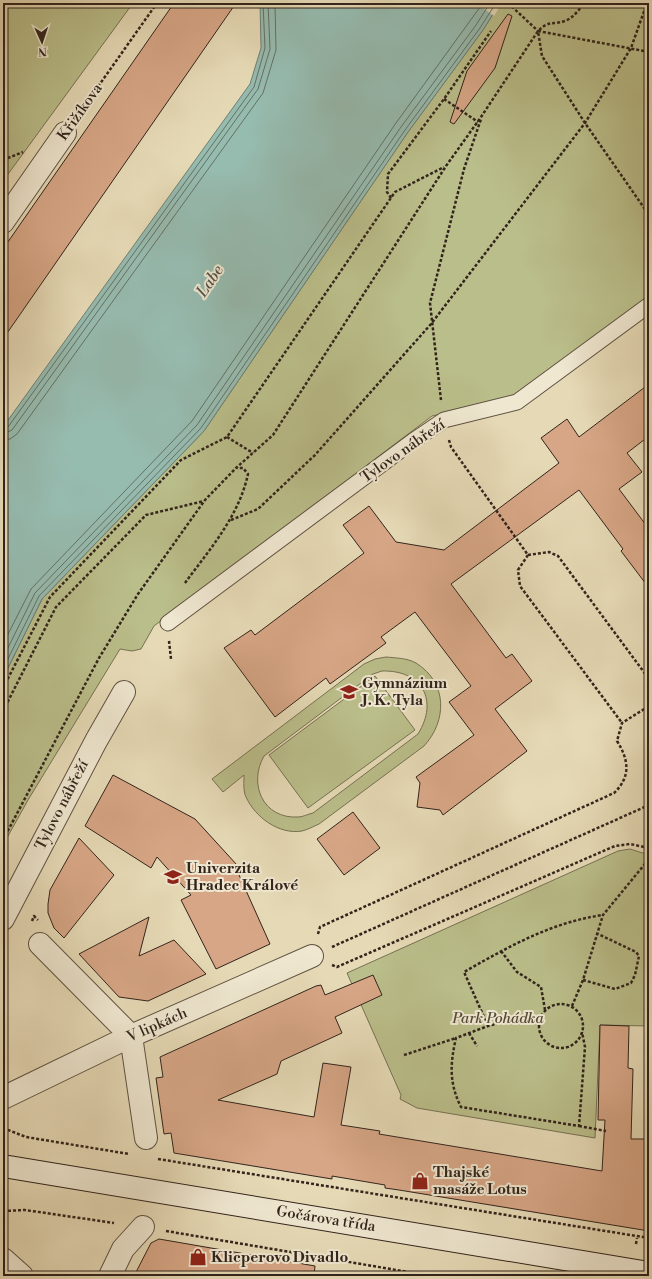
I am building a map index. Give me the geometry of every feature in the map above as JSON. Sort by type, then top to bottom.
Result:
[{"type":"street","name":"Křižíkova","points":[[3,222],[65,133]]},
{"type":"street","name":"Tylovo nábřeží","points":[[3,919],[96,741],[124,692]]},
{"type":"street","points":[[40,944],[131,1036],[146,1138]]},
{"type":"street","name":"V lipkách","points":[[3,1098],[131,1036],[312,956]]},
{"type":"street","name":"Gočárova třída","points":[[3,1166],[649,1273]]},
{"type":"street","points":[[110,1276],[123,1249],[143,1227]]},
{"type":"street","points":[[3,1259],[22,1276]]},
{"type":"lane","name":"Tylovo nábřeží","points":[[168,623],[413,441],[444,420],[517,402],[649,305]]},
{"type":"path","points":[[3,7],[13,3]]},
{"type":"path","name":"Křižíkova","points":[[65,133],[157,3]]},
{"type":"path","points":[[508,3],[538,32],[649,52]]},
{"type":"path","points":[[3,840],[99,658],[138,594],[205,500],[236,468],[273,435],[446,166],[478,122],[538,32],[545,24],[566,21],[578,12],[584,3]]},
{"type":"path","points":[[231,520],[258,509],[315,455],[431,324],[585,123],[631,48],[647,3]]},
{"type":"path","points":[[391,198],[387,192],[388,174],[444,99],[491,31]]},
{"type":"path","points":[[538,32],[542,56],[585,123],[649,215]]},
{"type":"path","points":[[444,99],[478,122]]},
{"type":"path","points":[[481,117],[464,169],[430,303],[431,324],[444,420],[451,447],[528,555]]},
{"type":"path","points":[[3,688],[50,598],[181,460],[227,437],[391,198],[396,192],[446,166]]},
{"type":"path","points":[[227,437],[253,453]]},
{"type":"path","points":[[184,585],[231,520],[246,485],[248,474],[243,468],[236,468]]},
{"type":"path","points":[[3,711],[56,607],[146,515],[205,500]]},
{"type":"path","points":[[622,723],[520,586],[518,570],[528,555],[549,552],[558,556],[649,679]]},
{"type":"path","points":[[312,956],[320,927],[614,793],[620,787],[627,774],[627,764],[624,752],[616,741],[622,723],[649,706]]},
{"type":"path","points":[[312,956],[649,805]]},
{"type":"path","points":[[312,956],[337,967],[615,846],[630,844],[649,848]]},
{"type":"path","points":[[572,1006],[583,980],[603,915],[649,859]]},
{"type":"path","points":[[488,1026],[464,972],[501,951],[540,932],[579,918],[603,915]]},
{"type":"path","points":[[32,921],[34,916]]},
{"type":"path","points":[[583,980],[615,989],[631,983],[635,976],[639,956],[636,952],[598,934]]},
{"type":"path","points":[[501,951],[517,972],[542,987],[545,1010],[539,1022],[541,1036],[546,1042],[559,1048],[573,1044],[582,1032]]},
{"type":"path","points":[[545,1010],[558,1004],[572,1006],[581,1017],[585,1047],[579,1126]]},
{"type":"path","points":[[404,1055],[488,1026],[508,1021],[539,1022]]},
{"type":"path","points":[[469,1033],[477,1046]]},
{"type":"path","points":[[456,1038],[451,1060],[452,1082],[461,1107],[606,1130]]},
{"type":"path","points":[[3,1128],[26,1137],[132,1155]]},
{"type":"path","points":[[154,1158],[637,1238],[649,1238]]},
{"type":"path","points":[[3,1211],[8,1209],[25,1210],[143,1227],[432,1276]]},
{"type":"path","points":[[636,1244],[637,1238]]},
{"type":"green space","points":[[3,3],[133,3],[3,181]]},
{"type":"green space","points":[[500,3],[649,3],[649,296],[549,373],[515,397],[432,416],[154,626],[141,649],[132,651],[120,649],[28,800],[3,845],[3,678],[42,599],[204,431],[408,132],[483,30]]},
{"type":"green space","points":[[386,657],[405,659],[413,661],[426,671],[434,681],[439,691],[441,703],[437,725],[432,736],[424,746],[319,824],[302,831],[293,832],[277,827],[262,818],[250,804],[244,792],[244,775],[223,792],[212,779],[364,664],[375,659]],"holes":[[[382,671],[396,672],[417,682],[423,689],[427,710],[418,734],[313,813],[300,817],[286,816],[276,812],[268,806],[262,798],[258,788],[259,767],[264,756],[373,674]]]},
{"type":"green space","points":[[375,676],[415,730],[308,808],[269,755]]},
{"type":"green space","name":"Park Pohádka","points":[[630,849],[649,855],[649,1026],[600,1025],[595,1138],[417,1108],[400,1099],[401,1095],[347,973],[618,851]]},
{"type":"water","name":"Labe","points":[[260,3],[500,3],[483,30],[408,132],[204,431],[42,599],[3,678],[3,427],[250,84],[261,48]]},
{"type":"pier","points":[[476,3],[502,3],[494,16]]},
{"type":"building","points":[[174,3],[236,3],[3,339],[3,249]]},
{"type":"building","points":[[508,14],[512,16],[495,68],[454,124],[450,122],[467,71]]},
{"type":"building","points":[[649,384],[649,436],[627,453],[642,472],[619,489],[649,529],[649,588],[621,551],[623,549],[579,490],[451,584],[506,658],[512,654],[532,681],[495,709],[527,751],[443,815],[440,810],[417,807],[420,783],[416,777],[474,735],[449,702],[471,686],[415,612],[381,637],[386,643],[330,684],[326,678],[275,717],[224,648],[251,630],[255,635],[364,553],[343,525],[369,506],[396,542],[444,550],[559,463],[541,438],[567,419],[579,437]]},
{"type":"building","points":[[113,775],[195,819],[237,865],[235,866],[270,944],[216,969],[181,900],[191,895],[157,857],[151,868],[85,826]]},
{"type":"building","points":[[353,812],[380,848],[344,875],[317,839]]},
{"type":"building","points":[[79,838],[114,875],[64,938],[54,928],[48,913],[50,890]]},
{"type":"building","points":[[149,917],[139,956],[174,940],[206,974],[148,1001],[119,997],[79,954]]},
{"type":"building","points":[[373,975],[382,995],[335,1017],[342,1033],[281,1061],[277,1074],[218,1100],[314,1117],[323,1063],[351,1067],[341,1125],[380,1131],[379,1134],[602,1171],[605,1120],[598,1120],[600,1025],[629,1026],[628,1068],[633,1069],[631,1139],[649,1139],[649,1231],[385,1188],[385,1185],[332,1176],[332,1179],[174,1153],[171,1133],[164,1134],[156,1078],[163,1077],[160,1057],[316,986],[321,985],[325,995]]},
{"type":"building","points":[[159,1239],[315,1266],[314,1276],[134,1276],[151,1243]]},
{"type":"place","name":"Gymnázium J. K. Tyla","points":[[349,692]]},
{"type":"place","name":"Univerzita Hradec Králové","points":[[173,877]]},
{"type":"place","name":"Thajské masáže Lotus","points":[[420,1181]]},
{"type":"place","name":"Klicperovo Divadlo","points":[[198,1257]]}]
